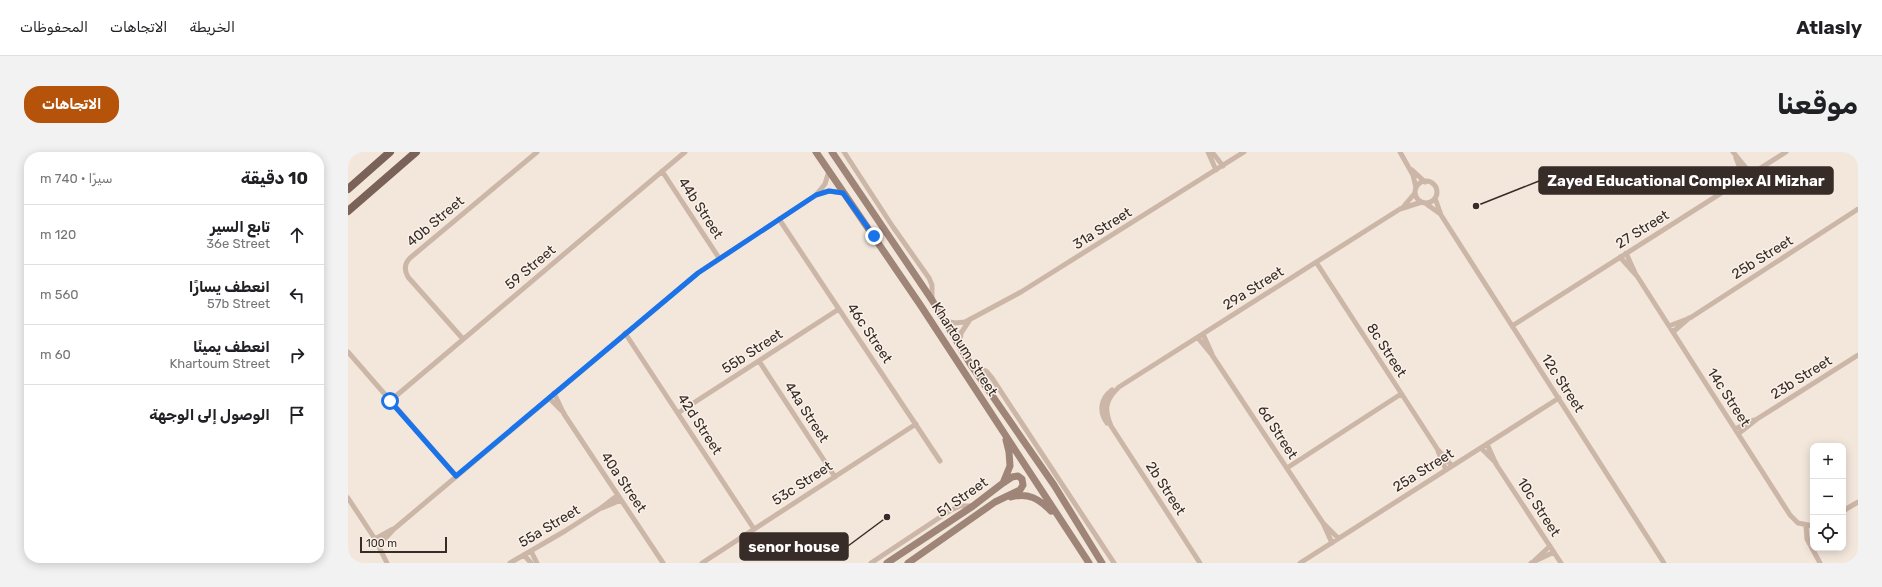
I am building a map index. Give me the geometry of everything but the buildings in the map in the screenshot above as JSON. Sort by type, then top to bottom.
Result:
[{"type":"main road","points":[[348,189],[390,152]]},
{"type":"main road","points":[[348,211],[416,152]]},
{"type":"main road","name":"Khartoum Street","points":[[816,152],[878,242],[1089,563]]},
{"type":"main road","name":"Khartoum Street","points":[[832,152],[946,321],[971,365],[1054,486],[1102,563]]},
{"type":"main road","points":[[949,349],[954,347],[958,349],[977,382],[996,402]]},
{"type":"main road","name":"51 Street","points":[[887,563],[973,506],[1003,483],[1010,466],[1010,459],[1002,429]]},
{"type":"main road","points":[[995,502],[1020,490],[1023,485],[1022,479],[1018,476],[1012,477],[1003,483]]},
{"type":"main road","name":"51 Street","points":[[908,563],[995,502],[1019,495],[1031,496],[1039,500],[1061,521]]},
{"type":"street","name":"40b Street","points":[[463,340],[408,277],[405,269],[406,263],[410,258],[536,152]]},
{"type":"street","name":"59 Street","points":[[390,401],[685,152]]},
{"type":"street","points":[[844,152],[893,228],[929,278],[932,285],[932,300]]},
{"type":"street","points":[[1208,152],[1216,170]]},
{"type":"street","points":[[1212,152],[1223,166]]},
{"type":"street","name":"31a Street","points":[[946,321],[960,323],[970,320],[1022,292],[1244,152]]},
{"type":"street","points":[[1400,152],[1409,166],[1426,182],[1434,185],[1436,192],[1435,198],[1431,202],[1423,203],[1417,199],[1409,166]]},
{"type":"street","name":"27 Street","points":[[1512,326],[1786,152]]},
{"type":"street","points":[[1734,154],[1751,174]]},
{"type":"street","points":[[1734,154],[1744,178]]},
{"type":"street","name":"44b Street","points":[[662,171],[719,258]]},
{"type":"street","points":[[816,195],[825,184],[828,171]]},
{"type":"street","points":[[1415,190],[1420,183],[1426,182]]},
{"type":"street","name":"29a Street","points":[[1400,210],[1415,190]]},
{"type":"street","points":[[379,545],[394,529],[456,476],[698,273],[816,195],[829,191],[843,193]]},
{"type":"street","name":"12c Street","points":[[1435,198],[1441,215],[1664,563]]},
{"type":"street","name":"29a Street","points":[[1104,405],[1107,394],[1400,210],[1423,203]]},
{"type":"street","name":"12c Street","points":[[1423,203],[1441,215]]},
{"type":"street","name":"25b Street","points":[[1673,332],[1690,318],[1858,209]]},
{"type":"street","name":"25b Street","points":[[1847,217],[1858,213]]},
{"type":"street","name":"46c Street","points":[[779,219],[940,461]]},
{"type":"street","name":"14c Street","points":[[1626,253],[1637,276],[1790,515],[1798,523],[1806,526]]},
{"type":"street","name":"14c Street","points":[[1620,257],[1637,276]]},
{"type":"street","name":"8c Street","points":[[1316,262],[1438,450],[1452,466]]},
{"type":"street","name":"55b Street","points":[[678,413],[839,309]]},
{"type":"street","name":"25b Street","points":[[1669,326],[1690,318]]},
{"type":"street","points":[[960,344],[963,328],[970,320]]},
{"type":"street","name":"42d Street","points":[[626,333],[754,529]]},
{"type":"street","name":"6d Street","points":[[1203,334],[1209,344],[1212,355]]},
{"type":"street","name":"6d Street","points":[[1198,338],[1212,355],[1323,522],[1338,538]]},
{"type":"street","points":[[348,352],[456,476]]},
{"type":"street","name":"23b Street","points":[[1738,434],[1757,419],[1858,355]]},
{"type":"street","name":"44a Street","points":[[759,361],[835,477]]},
{"type":"street","points":[[971,365],[986,371],[992,378],[1114,563]]},
{"type":"street","name":"40a Street","points":[[554,393],[564,414],[663,563]]},
{"type":"street","points":[[1287,468],[1401,394]]},
{"type":"street","name":"40a Street","points":[[549,398],[564,414]]},
{"type":"street","name":"25a Street","points":[[1300,563],[1559,398]]},
{"type":"street","name":"2b Street","points":[[1104,405],[1104,418],[1111,426],[1200,563]]},
{"type":"street","name":"23b Street","points":[[1735,429],[1757,419]]},
{"type":"street","name":"53c Street","points":[[702,563],[916,424]]},
{"type":"street","name":"10c Street","points":[[1487,444],[1496,464],[1561,563]]},
{"type":"street","name":"10c Street","points":[[1481,448],[1496,464]]},
{"type":"street","name":"8c Street","points":[[1438,450],[1446,470]]},
{"type":"street","name":"55a Street","points":[[510,563],[601,508],[618,494]]},
{"type":"street","points":[[348,498],[379,545],[387,563]]},
{"type":"street","name":"55a Street","points":[[601,508],[621,500]]},
{"type":"street","points":[[1846,509],[1858,502]]},
{"type":"street","points":[[871,563],[950,510],[960,506],[973,506]]},
{"type":"street","name":"6d Street","points":[[1323,522],[1332,543]]},
{"type":"street","points":[[1810,526],[1806,526],[1806,535],[1810,545]]},
{"type":"street","points":[[375,539],[394,529]]},
{"type":"street","points":[[1532,562],[1550,546]]},
{"type":"street","points":[[531,551],[537,563]]},
{"type":"street","points":[[1813,551],[1820,563]]},
{"type":"street","points":[[1532,562],[1554,552]]},
{"type":"street","points":[[524,555],[531,563]]},
{"type":"place","name":"Zayed Educational Complex Al Mizhar","points":[[1476,206]]},
{"type":"place","name":"senor house","points":[[887,517]]},
{"type":"route","points":[[390,401],[456,476],[698,273],[816,195],[829,191],[843,193],[874,236]]}]
